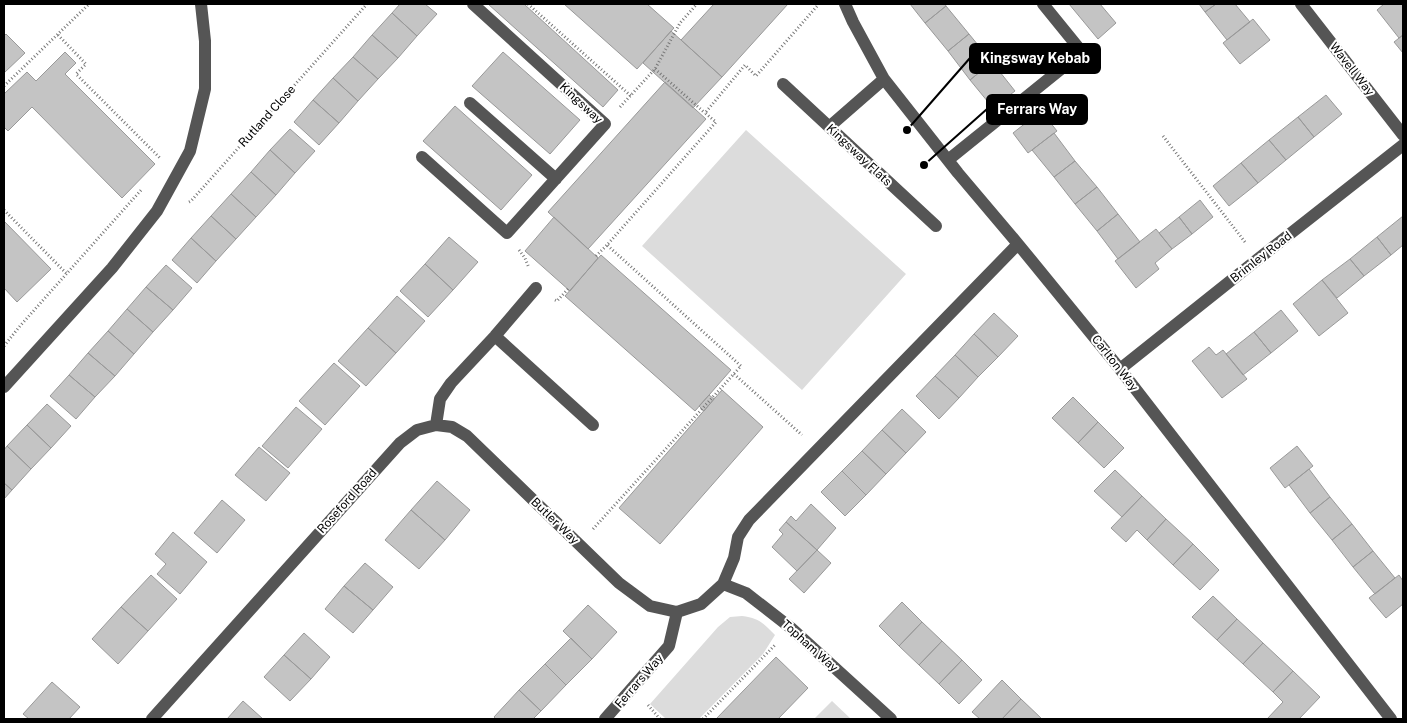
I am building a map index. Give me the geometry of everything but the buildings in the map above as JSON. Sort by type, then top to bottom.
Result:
[{"type":"street","points":[[4,387],[112,268],[157,211],[190,151],[205,89],[205,40],[201,4]]},
{"type":"street","name":"Kingsway","points":[[472,4],[605,124],[507,233]]},
{"type":"street","name":"Carlton Way","points":[[844,4],[884,78],[948,160],[1120,369],[1391,719]]},
{"type":"street","points":[[948,160],[1082,52],[1044,4]]},
{"type":"street","name":"Wavell Way","points":[[1301,4],[1403,135]]},
{"type":"street","points":[[829,127],[884,78]]},
{"type":"street","name":"Kingsway Flats","points":[[783,84],[936,226]]},
{"type":"street","points":[[470,103],[556,179]]},
{"type":"street","name":"Brimley Road","points":[[1120,369],[1403,145]]},
{"type":"street","points":[[422,157],[507,233]]},
{"type":"street","points":[[677,612],[701,604],[723,584],[734,558],[738,536],[749,520],[1018,244]]},
{"type":"street","points":[[436,425],[440,399],[536,288]]},
{"type":"street","points":[[494,336],[594,425]]},
{"type":"street","name":"Butler Way","points":[[436,425],[452,427],[467,436],[619,583],[650,606],[677,612]]},
{"type":"street","name":"Roseford Road","points":[[152,719],[400,443],[417,430],[436,425]]},
{"type":"street","name":"Topham Way","points":[[723,584],[746,592],[791,628],[891,719]]},
{"type":"street","name":"Ferrars Way","points":[[605,719],[669,646],[677,612]]},
{"type":"path","name":"Rutland Close","points":[[157,211],[191,201],[367,4]]},
{"type":"path","points":[[528,4],[631,96]]},
{"type":"path","points":[[605,124],[655,69],[680,23],[698,4]]},
{"type":"path","points":[[4,86],[88,5]]},
{"type":"path","points":[[705,113],[745,65],[756,76],[818,5]]},
{"type":"path","points":[[58,35],[86,64],[76,74],[165,163]]},
{"type":"path","points":[[596,256],[716,122],[655,69]]},
{"type":"path","points":[[1163,136],[1258,259]]},
{"type":"path","points":[[4,346],[145,185]]},
{"type":"path","points":[[4,210],[66,273]]},
{"type":"path","points":[[507,233],[525,258],[536,288]]},
{"type":"path","points":[[579,544],[741,366],[607,244]]},
{"type":"path","points":[[734,374],[817,450]]},
{"type":"path","points":[[703,719],[791,628]]},
{"type":"shaded area","points":[[746,130],[906,274],[802,390],[642,246]]},
{"type":"shaded area","points":[[742,616],[753,618],[760,622],[775,635],[763,654],[699,719],[666,719],[650,704],[718,627],[730,617]]},
{"type":"shaded area","points":[[832,701],[851,719],[814,719]]},
{"type":"place","name":"Kingsway Kebab","points":[[907,130]]},
{"type":"place","name":"Ferrars Way","points":[[924,165]]}]
